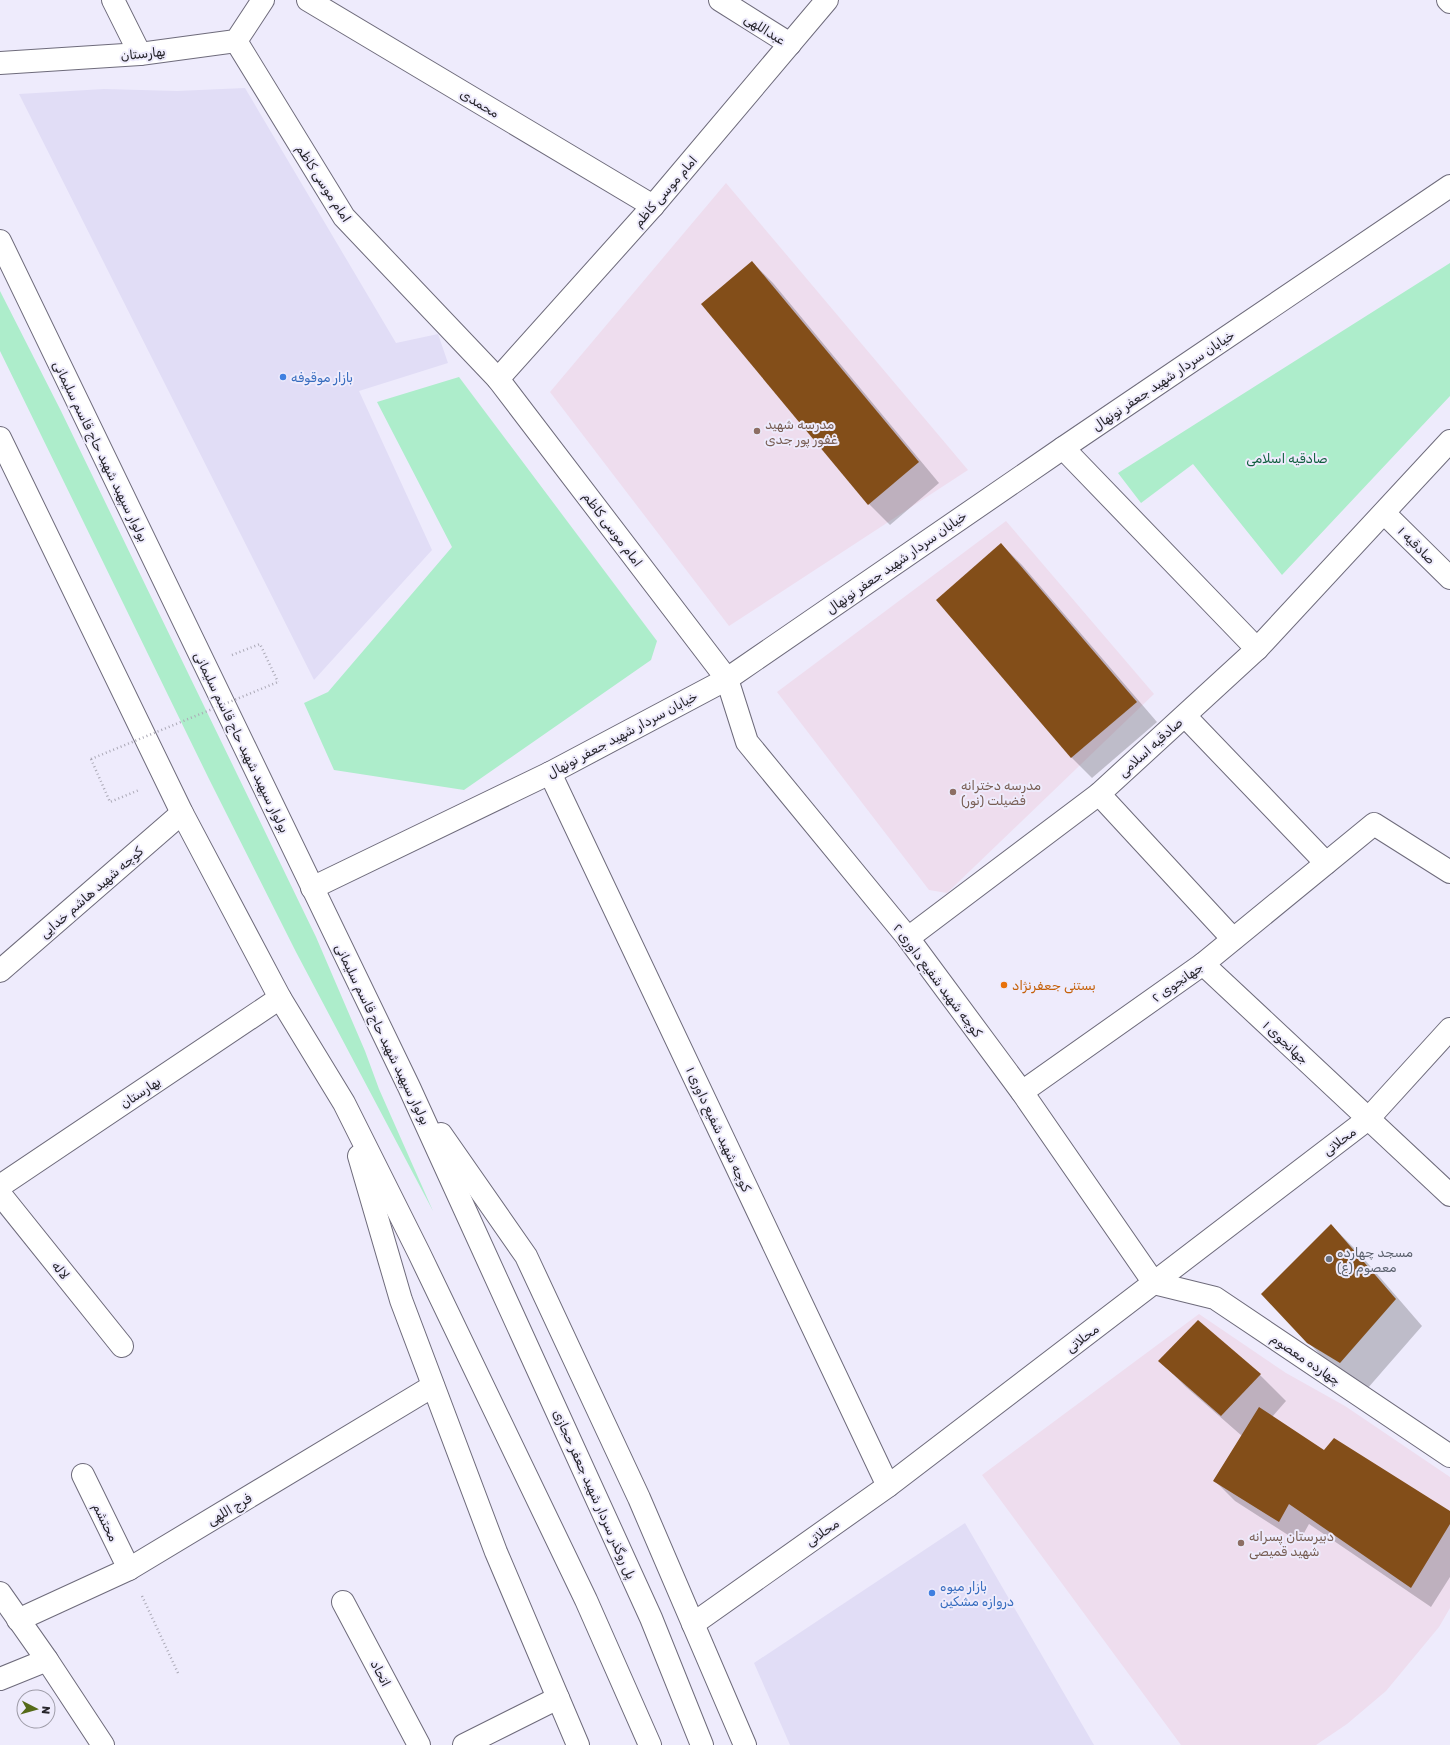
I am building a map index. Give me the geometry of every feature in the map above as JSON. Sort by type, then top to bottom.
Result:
[{"type":"street","points":[[113,0],[140,54]]},
{"type":"street","points":[[236,41],[263,0]]},
{"type":"street","name":"محمدی","points":[[308,0],[653,206]]},
{"type":"street","name":"عبداللهی","points":[[720,0],[790,44]]},
{"type":"street","name":"امام موسی کاظم","points":[[498,379],[653,206],[827,0]]},
{"type":"street","name":"بهارستان","points":[[0,63],[140,54],[236,41]]},
{"type":"street","name":"امام موسی کاظم","points":[[236,41],[344,217],[498,379],[727,678]]},
{"type":"street","name":"خیابان سردار شهید جعفر نونهال","points":[[312,888],[550,773],[727,678],[1062,448],[1450,186]]},
{"type":"street","name":"بولوار سپهبد شهید حاج قاسم سلیمانی","points":[[0,241],[409,1087],[481,1245]]},
{"type":"street","points":[[0,438],[182,813],[280,998],[344,1103],[419,1253],[586,1600],[650,1745]]},
{"type":"street","name":"صادقیه اسلامی","points":[[908,938],[1099,794],[1185,716],[1257,649],[1450,441]]},
{"type":"street","points":[[1062,448],[1257,649]]},
{"type":"street","name":"صادقیه ۱","points":[[1384,513],[1450,578]]},
{"type":"street","name":"کوچه شهید شفیع داوری ۲","points":[[727,678],[747,742],[908,938],[1022,1092],[1154,1283]]},
{"type":"street","points":[[1185,716],[1326,863]]},
{"type":"street","name":"کوچه شهید شفیع داوری ۱","points":[[550,773],[888,1486]]},
{"type":"street","points":[[1099,794],[1233,940]]},
{"type":"street","name":"کوچه شهید هاشم خدایی","points":[[0,970],[182,813]]},
{"type":"street","name":"جهانجوی ۲","points":[[1022,1092],[1203,964],[1374,824],[1450,872]]},
{"type":"street","name":"جهانجوی ۱","points":[[1203,964],[1450,1195]]},
{"type":"street","name":"بهارستان","points":[[0,1186],[280,998]]},
{"type":"street","name":"محلاتی","points":[[693,1624],[888,1486],[1368,1119],[1450,1029]]},
{"type":"street","points":[[409,1087],[526,1256],[639,1498],[745,1745]]},
{"type":"street","points":[[344,1103],[401,1300],[496,1552],[578,1745]]},
{"type":"street","name":"لاله","points":[[0,1194],[122,1346]]},
{"type":"street","name":"پل روگذر سردار شهید جعفر حجازی","points":[[481,1245],[650,1618],[702,1745]]},
{"type":"street","name":"چهارده معصوم","points":[[1154,1283],[1215,1298],[1450,1456]]},
{"type":"street","name":"فرج اللهی","points":[[18,1620],[129,1568],[433,1386]]},
{"type":"street","name":"محتشم","points":[[83,1475],[129,1568]]},
{"type":"street","points":[[0,1593],[47,1660],[103,1745]]},
{"type":"street","name":"اتحاد","points":[[343,1602],[419,1745]]},
{"type":"street","points":[[0,1679],[47,1660]]},
{"type":"street","points":[[464,1745],[558,1698]]},
{"type":"path","points":[[110,802],[91,759],[278,682],[260,644]]},
{"type":"path","points":[[129,1568],[178,1673]]},
{"type":"shaded area","name":"بازار موقوفه","points":[[245,88],[396,343],[438,334],[448,363],[359,391],[432,550],[314,680],[19,94],[104,89],[177,91]]},
{"type":"shaded area","name":"مدرسه شهید غفور پور جدی","points":[[726,183],[968,470],[729,626],[550,392]]},
{"type":"shaded area","name":"مدرسه دخترانه فضیلت (نور)","points":[[1006,521],[1154,694],[947,893],[929,890],[777,692]]},
{"type":"shaded area","name":"دبیرستان پسرانه شهید قمیصی","points":[[1199,1314],[1286,1373],[1345,1406],[1450,1477],[1450,1608],[1439,1627],[1386,1691],[1347,1724],[1316,1745],[1181,1745],[982,1475]]},
{"type":"shaded area","name":"بازار میوه دروازه مشکین","points":[[965,1523],[1094,1745],[790,1745],[754,1663]]},
{"type":"green space","name":"صادقیه اسلامی","points":[[1450,263],[1450,396],[1282,575],[1193,464],[1141,503],[1118,473]]},
{"type":"green space","points":[[0,291],[61,411],[316,937],[365,1051],[379,1089],[433,1211],[296,952],[209,779],[0,351]]},
{"type":"green space","points":[[459,377],[657,641],[651,660],[464,790],[334,770],[304,703],[328,692],[452,547],[377,402]]},
{"type":"building","points":[[752,261],[919,462],[868,505],[701,304]]},
{"type":"building","points":[[1001,543],[1137,702],[1071,758],[936,600]]},
{"type":"building","name":"مسجد چهارده معصوم (ع)","points":[[1331,1224],[1396,1299],[1340,1363],[1307,1343],[1261,1294]]},
{"type":"building","points":[[1198,1320],[1261,1374],[1221,1416],[1158,1361]]},
{"type":"building","points":[[1259,1407],[1324,1450],[1334,1438],[1450,1511],[1450,1524],[1411,1588],[1289,1504],[1279,1522],[1213,1481]]},
{"type":"place","name":"بازار موقوفه","points":[[283,377]]},
{"type":"place","name":"مدرسه شهید غفور پور جدی","points":[[757,431]]},
{"type":"place","name":"مدرسه دخترانه فضیلت (نور)","points":[[953,792]]},
{"type":"place","name":"بستنی جعفرنژاد","points":[[1004,985]]},
{"type":"place","name":"مسجد چهارده معصوم (ع)","points":[[1329,1259]]},
{"type":"place","name":"دبیرستان پسرانه شهید قمیصی","points":[[1241,1543]]},
{"type":"place","name":"بازار میوه دروازه مشکین","points":[[932,1593]]}]
